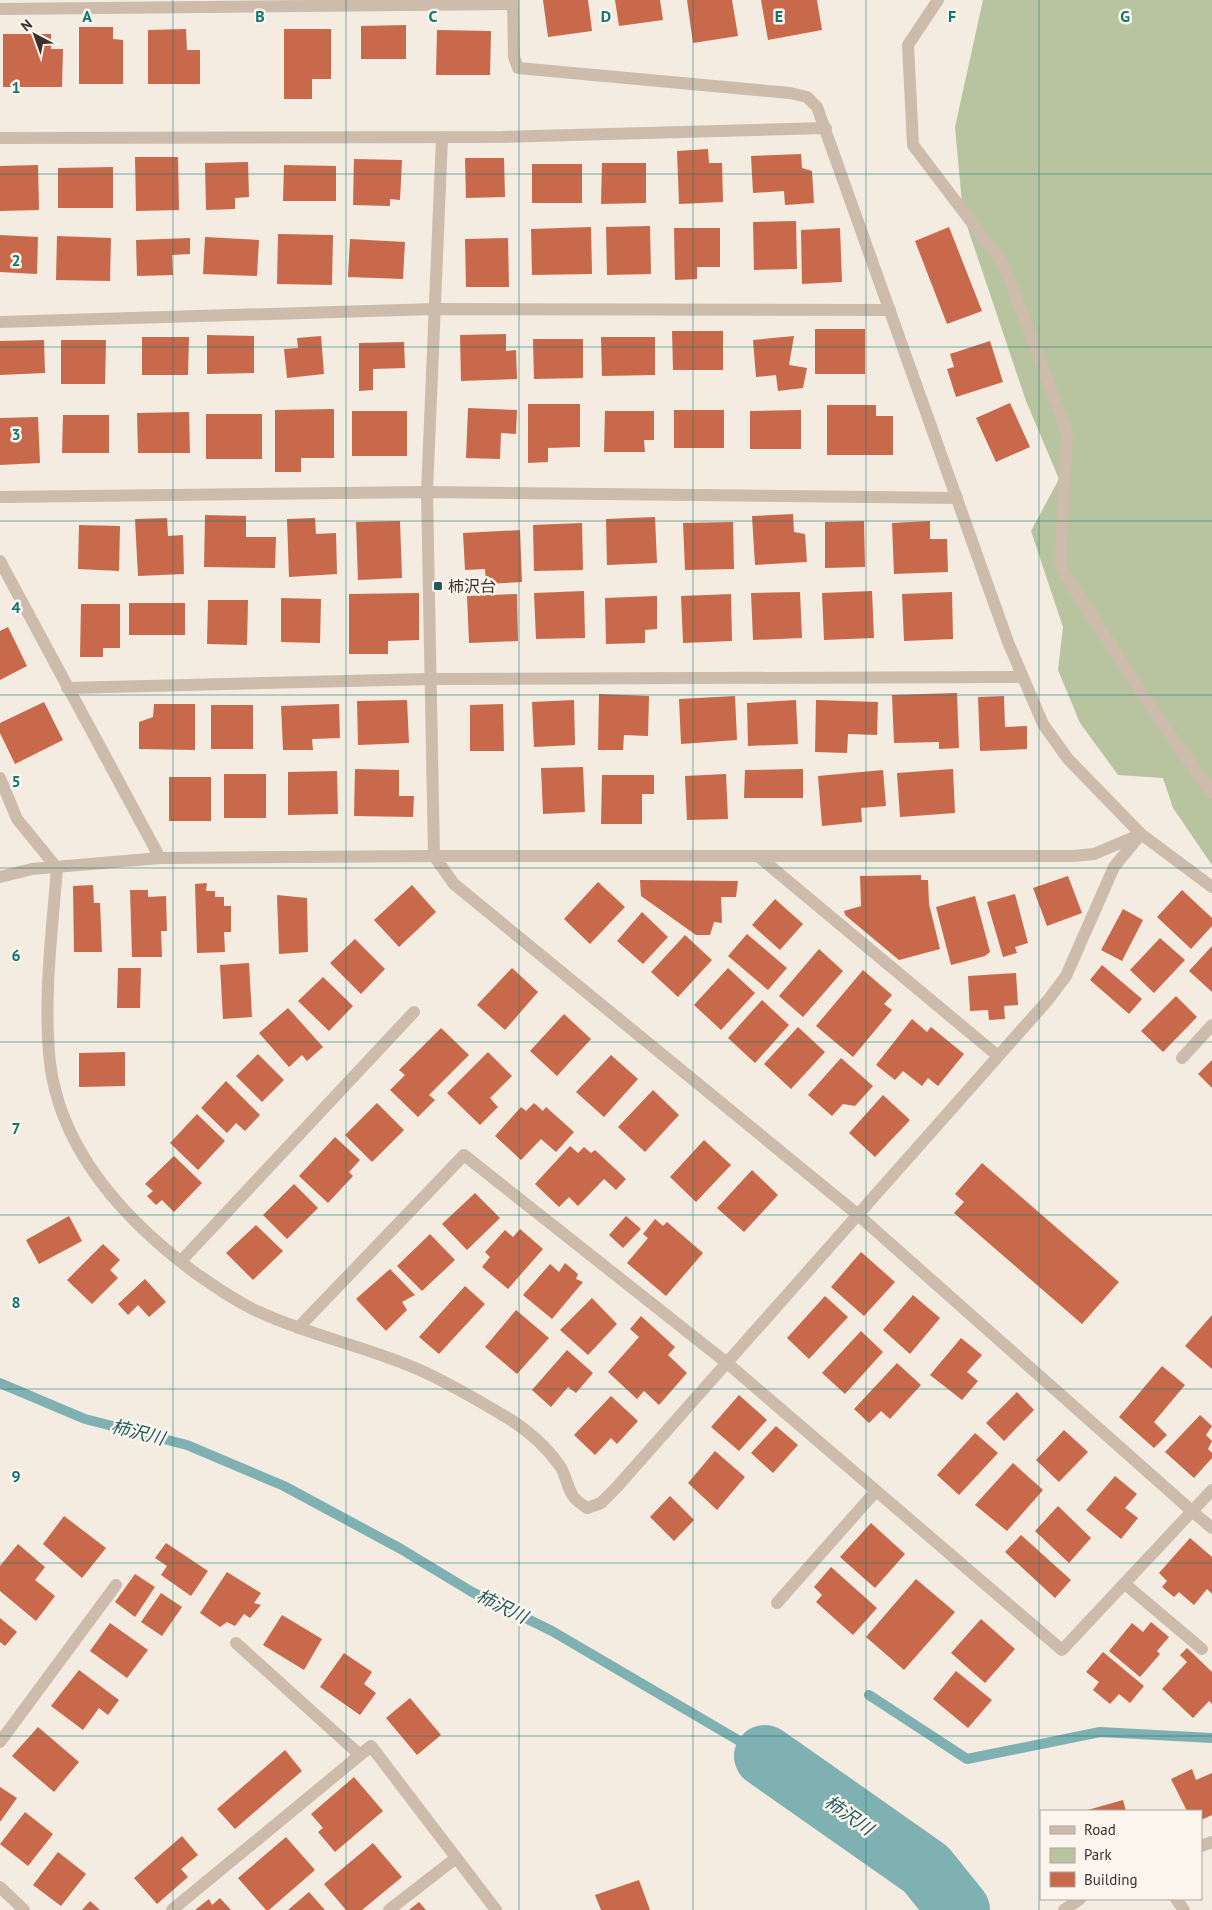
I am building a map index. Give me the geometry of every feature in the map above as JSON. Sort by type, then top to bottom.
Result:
[{"type":"street","points":[[938,0],[908,45],[913,146],[1004,265],[1067,432],[1060,567],[1155,713],[1212,793]]},
{"type":"street","points":[[0,9],[158,4],[513,2],[514,57],[518,68],[790,93],[807,97],[817,107],[826,128],[956,498],[1022,677],[1043,724],[1068,759],[1141,834],[1212,887]]},
{"type":"street","points":[[0,138],[442,138],[826,128]]},
{"type":"street","points":[[442,138],[426,492],[434,856],[454,884],[857,1214],[1212,1528]]},
{"type":"street","points":[[0,322],[435,309],[890,310]]},
{"type":"street","points":[[0,497],[426,492],[956,498]]},
{"type":"street","points":[[0,561],[160,858]]},
{"type":"street","points":[[68,688],[429,679],[1022,677]]},
{"type":"street","points":[[0,778],[18,819],[57,868],[47,1018],[50,1065],[58,1100],[69,1129],[89,1166],[117,1203],[148,1236],[221,1291],[256,1311],[298,1328],[417,1368],[503,1415],[544,1446],[562,1469],[573,1497],[587,1508],[601,1502],[616,1488],[1048,1000],[1066,976],[1114,867],[1141,834]]},
{"type":"street","points":[[0,877],[32,869],[160,858],[1073,856],[1094,854],[1141,834]]},
{"type":"street","points":[[758,856],[998,1056]]},
{"type":"street","points":[[181,1261],[414,1012]]},
{"type":"street","points":[[1182,1058],[1212,1025]]},
{"type":"street","points":[[298,1328],[464,1155],[726,1362],[1062,1650],[1212,1490]]},
{"type":"street","points":[[777,1603],[876,1491]]},
{"type":"street","points":[[1125,1584],[1202,1649]]},
{"type":"street","points":[[0,1742],[116,1585]]},
{"type":"street","points":[[236,1643],[360,1755]]},
{"type":"street","points":[[172,1910],[371,1746],[496,1910]]},
{"type":"street","points":[[389,1910],[456,1858]]},
{"type":"street","points":[[0,1887],[24,1910]]},
{"type":"street","points":[[1064,1910],[1079,1900]]},
{"type":"green space","points":[[983,0],[1212,0],[1212,865],[1173,808],[1163,778],[1118,775],[1080,723],[1058,670],[1063,627],[1031,531],[1059,479],[1026,401],[963,214],[955,127]]},
{"type":"building","points":[[543,0],[588,0],[592,31],[548,37]]},
{"type":"building","points":[[615,0],[660,0],[663,20],[619,26]]},
{"type":"building","points":[[687,0],[732,0],[738,36],[693,43]]},
{"type":"building","points":[[761,0],[817,0],[822,30],[768,40]]},
{"type":"building","points":[[406,25],[406,59],[361,59],[361,26]]},
{"type":"building","points":[[79,27],[113,27],[113,39],[123,40],[123,84],[79,84]]},
{"type":"building","points":[[186,29],[187,50],[200,50],[200,84],[148,84],[148,30]]},
{"type":"building","points":[[284,29],[331,29],[331,79],[312,79],[312,99],[284,99]]},
{"type":"building","points":[[437,30],[491,31],[490,75],[436,75]]},
{"type":"building","points":[[3,34],[51,34],[51,49],[63,49],[62,87],[3,87]]},
{"type":"building","points":[[708,149],[709,163],[722,163],[723,202],[679,204],[677,151]]},
{"type":"building","points":[[801,154],[802,168],[812,171],[814,203],[785,205],[784,191],[753,193],[751,156]]},
{"type":"building","points":[[135,157],[178,157],[179,210],[136,211]]},
{"type":"building","points":[[465,158],[504,158],[505,197],[466,198]]},
{"type":"building","points":[[354,159],[402,160],[400,200],[390,199],[390,206],[353,205]]},
{"type":"building","points":[[248,162],[249,197],[235,198],[235,209],[206,210],[205,163]]},
{"type":"building","points":[[602,163],[646,163],[646,203],[601,204]]},
{"type":"building","points":[[532,164],[582,164],[582,203],[532,203]]},
{"type":"building","points":[[38,165],[39,210],[0,211],[0,166]]},
{"type":"building","points":[[284,165],[336,166],[336,201],[283,201]]},
{"type":"building","points":[[113,167],[113,208],[58,208],[58,168]]},
{"type":"building","points":[[796,221],[797,269],[754,270],[753,222]]},
{"type":"building","points":[[650,226],[651,274],[607,275],[606,227]]},
{"type":"building","points":[[591,227],[592,274],[532,275],[531,229]]},
{"type":"building","points":[[949,227],[982,311],[947,324],[915,241]]},
{"type":"building","points":[[674,228],[720,228],[720,267],[697,267],[697,279],[675,280]]},
{"type":"building","points":[[840,228],[842,282],[802,284],[801,230]]},
{"type":"building","points":[[278,234],[333,235],[332,285],[277,284]]},
{"type":"building","points":[[0,235],[38,237],[37,274],[0,272]]},
{"type":"building","points":[[57,236],[111,238],[110,281],[56,280]]},
{"type":"building","points":[[205,237],[259,240],[257,276],[203,274]]},
{"type":"building","points":[[190,238],[190,254],[172,255],[173,275],[137,276],[136,240]]},
{"type":"building","points":[[508,238],[509,287],[466,287],[465,239]]},
{"type":"building","points":[[350,239],[405,242],[403,279],[348,277]]},
{"type":"building","points":[[815,329],[865,329],[865,374],[815,374]]},
{"type":"building","points":[[672,331],[723,331],[723,370],[673,370]]},
{"type":"building","points":[[506,334],[506,351],[516,350],[517,379],[461,381],[460,335]]},
{"type":"building","points":[[207,335],[254,336],[254,373],[207,374]]},
{"type":"building","points":[[321,336],[324,374],[287,378],[284,349],[298,348],[297,338]]},
{"type":"building","points":[[794,336],[789,365],[807,368],[803,388],[778,391],[776,375],[756,377],[753,340]]},
{"type":"building","points":[[142,337],[189,337],[188,375],[142,375]]},
{"type":"building","points":[[601,337],[655,337],[655,375],[602,376]]},
{"type":"building","points":[[533,339],[583,339],[583,378],[534,379]]},
{"type":"building","points":[[44,340],[45,373],[0,375],[0,341]]},
{"type":"building","points":[[61,340],[106,340],[105,384],[61,384]]},
{"type":"building","points":[[990,341],[1003,382],[956,397],[947,369],[954,367],[950,354]]},
{"type":"building","points":[[404,342],[405,368],[373,369],[373,390],[359,391],[359,343]]},
{"type":"building","points":[[1010,403],[1030,447],[996,462],[976,418]]},
{"type":"building","points":[[528,404],[580,404],[580,447],[548,448],[548,462],[528,463]]},
{"type":"building","points":[[827,405],[876,405],[876,416],[893,416],[893,455],[827,455]]},
{"type":"building","points":[[468,408],[517,410],[516,434],[501,433],[500,459],[466,458]]},
{"type":"building","points":[[334,409],[334,458],[301,458],[301,472],[275,472],[275,410]]},
{"type":"building","points":[[674,410],[724,410],[724,448],[674,448]]},
{"type":"building","points":[[801,410],[801,449],[750,449],[750,411]]},
{"type":"building","points":[[352,411],[407,411],[407,456],[352,456]]},
{"type":"building","points":[[605,411],[654,411],[654,440],[644,440],[645,452],[604,452]]},
{"type":"building","points":[[189,412],[190,453],[138,453],[137,413]]},
{"type":"building","points":[[206,414],[262,414],[262,459],[206,459]]},
{"type":"building","points":[[63,415],[109,415],[109,453],[62,453]]},
{"type":"building","points":[[38,417],[40,463],[0,465],[0,418]]},
{"type":"building","points":[[793,514],[794,532],[805,534],[807,562],[755,565],[752,516]]},
{"type":"building","points":[[205,515],[246,516],[246,537],[276,537],[275,568],[204,567]]},
{"type":"building","points":[[655,517],[657,563],[607,565],[606,519]]},
{"type":"building","points":[[167,518],[168,536],[183,535],[184,574],[138,576],[135,519]]},
{"type":"building","points":[[315,518],[316,534],[336,533],[337,574],[289,577],[287,519]]},
{"type":"building","points":[[400,521],[402,578],[358,580],[356,522]]},
{"type":"building","points":[[864,521],[865,567],[825,568],[825,522]]},
{"type":"building","points":[[930,521],[930,539],[947,539],[948,572],[894,574],[892,523]]},
{"type":"building","points":[[733,522],[734,569],[685,570],[683,523]]},
{"type":"building","points":[[582,523],[583,570],[534,571],[533,525]]},
{"type":"building","points":[[79,525],[120,526],[119,571],[78,569]]},
{"type":"building","points":[[520,530],[522,582],[486,584],[485,569],[465,570],[463,533]]},
{"type":"building","points":[[584,591],[585,638],[536,639],[534,593]]},
{"type":"building","points":[[872,591],[874,638],[824,640],[822,593]]},
{"type":"building","points":[[800,592],[802,638],[753,640],[751,593]]},
{"type":"building","points":[[952,592],[953,639],[904,641],[902,594]]},
{"type":"building","points":[[419,593],[419,640],[388,641],[388,654],[349,654],[349,594]]},
{"type":"building","points":[[517,594],[518,641],[469,643],[467,596]]},
{"type":"building","points":[[731,594],[732,641],[683,643],[681,596]]},
{"type":"building","points":[[657,596],[657,629],[645,630],[645,643],[606,644],[605,598]]},
{"type":"building","points":[[281,598],[321,599],[320,643],[281,642]]},
{"type":"building","points":[[208,600],[248,600],[247,645],[207,644]]},
{"type":"building","points":[[129,603],[185,603],[185,635],[129,635]]},
{"type":"building","points":[[81,604],[120,604],[120,648],[103,648],[103,657],[80,657]]},
{"type":"building","points":[[8,627],[27,666],[0,680],[0,631]]},
{"type":"building","points":[[957,693],[959,748],[939,749],[939,742],[894,743],[892,695]]},
{"type":"building","points":[[599,694],[649,696],[648,736],[624,735],[623,750],[598,750]]},
{"type":"building","points":[[735,696],[737,740],[681,744],[679,699]]},
{"type":"building","points":[[1004,696],[1005,727],[1027,726],[1027,749],[980,751],[978,697]]},
{"type":"building","points":[[407,700],[409,743],[358,745],[357,701]]},
{"type":"building","points":[[574,700],[575,745],[534,747],[532,702]]},
{"type":"building","points":[[796,700],[798,744],[748,746],[747,703]]},
{"type":"building","points":[[816,700],[878,702],[877,735],[848,734],[847,753],[815,752]]},
{"type":"building","points":[[44,702],[63,740],[15,764],[0,733],[0,723]]},
{"type":"building","points":[[154,704],[195,704],[195,750],[139,749],[139,722],[153,717]]},
{"type":"building","points":[[339,704],[340,738],[312,739],[313,750],[283,750],[281,706]]},
{"type":"building","points":[[503,704],[504,751],[470,751],[470,705]]},
{"type":"building","points":[[211,705],[253,705],[253,749],[211,749]]},
{"type":"building","points":[[583,767],[585,812],[543,814],[541,768]]},
{"type":"building","points":[[355,769],[399,770],[399,796],[414,796],[413,817],[354,816]]},
{"type":"building","points":[[803,769],[803,798],[744,798],[745,770]]},
{"type":"building","points":[[953,769],[955,813],[900,817],[897,773]]},
{"type":"building","points":[[883,770],[886,806],[861,808],[862,822],[822,826],[818,776]]},
{"type":"building","points":[[337,771],[338,814],[288,815],[288,772]]},
{"type":"building","points":[[224,774],[266,774],[266,818],[224,818]]},
{"type":"building","points":[[726,774],[728,819],[687,820],[685,776]]},
{"type":"building","points":[[602,775],[654,775],[654,794],[642,794],[642,824],[601,824]]},
{"type":"building","points":[[169,777],[211,777],[211,821],[169,821]]},
{"type":"building","points":[[921,875],[921,880],[928,880],[929,904],[940,949],[899,960],[845,915],[844,911],[861,906],[860,876]]},
{"type":"building","points":[[1068,876],[1082,913],[1047,926],[1033,888]]},
{"type":"building","points":[[640,880],[738,881],[736,897],[721,897],[722,923],[714,922],[710,935],[696,935],[641,896]]},
{"type":"building","points":[[598,882],[625,907],[590,944],[564,919]]},
{"type":"building","points":[[207,883],[206,891],[215,891],[215,897],[224,897],[224,906],[231,906],[231,932],[224,932],[225,952],[197,953],[195,884]]},
{"type":"building","points":[[93,885],[94,903],[100,903],[102,952],[74,952],[73,886]]},
{"type":"building","points":[[412,885],[436,912],[399,947],[374,920]]},
{"type":"building","points":[[130,890],[148,890],[148,897],[166,896],[167,931],[161,931],[162,957],[132,957]]},
{"type":"building","points":[[1182,890],[1212,918],[1212,926],[1191,949],[1157,917]]},
{"type":"building","points":[[1015,894],[1028,943],[1015,947],[1017,953],[1003,957],[987,902]]},
{"type":"building","points":[[277,895],[307,898],[308,952],[279,954]]},
{"type":"building","points":[[975,896],[990,952],[985,956],[951,965],[936,907]]},
{"type":"building","points":[[775,899],[803,924],[780,950],[752,925]]},
{"type":"building","points":[[1123,909],[1143,920],[1122,961],[1101,950]]},
{"type":"building","points":[[642,912],[668,937],[643,964],[617,941]]},
{"type":"building","points":[[747,934],[787,968],[768,990],[728,956]]},
{"type":"building","points":[[685,935],[712,960],[678,997],[651,972]]},
{"type":"building","points":[[1160,938],[1185,960],[1154,993],[1130,970]]},
{"type":"building","points":[[355,939],[385,969],[361,994],[330,963]]},
{"type":"building","points":[[1212,946],[1212,992],[1189,971]]},
{"type":"building","points":[[819,949],[843,971],[803,1017],[779,996]]},
{"type":"building","points":[[249,963],[252,1017],[223,1019],[220,965]]},
{"type":"building","points":[[1102,965],[1142,999],[1129,1014],[1090,980]]},
{"type":"building","points":[[118,968],[141,968],[140,1008],[117,1008]]},
{"type":"building","points":[[512,968],[538,992],[505,1030],[477,1005]]},
{"type":"building","points":[[728,968],[755,993],[721,1030],[694,1005]]},
{"type":"building","points":[[863,970],[892,995],[884,1004],[892,1010],[853,1057],[816,1026]]},
{"type":"building","points":[[1016,973],[1018,1005],[1004,1006],[1005,1019],[989,1020],[988,1010],[970,1011],[968,976]]},
{"type":"building","points":[[323,977],[353,1006],[329,1031],[298,1001]]},
{"type":"building","points":[[1176,996],[1197,1017],[1163,1052],[1141,1031]]},
{"type":"building","points":[[762,1000],[789,1025],[755,1063],[728,1038]]},
{"type":"building","points":[[288,1008],[323,1047],[307,1061],[302,1055],[289,1067],[259,1033]]},
{"type":"building","points":[[564,1014],[591,1039],[557,1076],[530,1051]]},
{"type":"building","points":[[912,1019],[927,1032],[931,1027],[964,1054],[938,1086],[928,1078],[922,1086],[903,1071],[895,1080],[876,1065]]},
{"type":"building","points":[[798,1027],[825,1052],[791,1089],[764,1064]]},
{"type":"building","points":[[441,1028],[469,1055],[429,1095],[435,1100],[418,1117],[390,1090],[405,1075],[399,1070]]},
{"type":"building","points":[[125,1052],[125,1086],[79,1087],[79,1053]]},
{"type":"building","points":[[488,1052],[512,1076],[490,1098],[498,1107],[480,1125],[447,1093]]},
{"type":"building","points":[[258,1054],[284,1080],[262,1102],[236,1076]]},
{"type":"building","points":[[611,1055],[638,1079],[604,1117],[576,1092]]},
{"type":"building","points":[[841,1058],[873,1086],[855,1106],[843,1104],[832,1116],[808,1095]]},
{"type":"building","points":[[1212,1060],[1212,1088],[1198,1074]]},
{"type":"building","points":[[226,1081],[260,1115],[245,1131],[236,1123],[227,1133],[201,1108]]},
{"type":"building","points":[[653,1090],[679,1115],[645,1152],[618,1127]]},
{"type":"building","points":[[883,1095],[910,1120],[875,1157],[849,1133]]},
{"type":"building","points":[[377,1103],[404,1130],[372,1162],[345,1135]]},
{"type":"building","points":[[534,1103],[543,1111],[546,1107],[574,1132],[556,1152],[541,1139],[521,1160],[495,1136],[521,1107],[526,1111]]},
{"type":"building","points":[[197,1114],[225,1141],[198,1170],[170,1143]]},
{"type":"building","points":[[335,1137],[360,1160],[349,1172],[353,1176],[328,1203],[299,1176]]},
{"type":"building","points":[[704,1140],[731,1165],[696,1202],[670,1177]]},
{"type":"building","points":[[570,1146],[578,1153],[584,1147],[591,1153],[595,1150],[626,1179],[616,1190],[604,1179],[578,1206],[569,1197],[559,1207],[535,1184]]},
{"type":"building","points":[[174,1156],[202,1183],[174,1212],[162,1200],[156,1205],[147,1196],[153,1191],[145,1184]]},
{"type":"building","points":[[982,1163],[1119,1282],[1082,1324],[954,1213],[964,1202],[955,1194]]},
{"type":"building","points":[[752,1170],[778,1195],[744,1232],[717,1208]]},
{"type":"building","points":[[294,1184],[318,1208],[287,1239],[263,1215]]},
{"type":"building","points":[[475,1193],[500,1218],[467,1250],[442,1224]]},
{"type":"building","points":[[69,1216],[82,1241],[39,1264],[26,1240]]},
{"type":"building","points":[[626,1216],[641,1229],[623,1248],[609,1235]]},
{"type":"building","points":[[655,1219],[663,1226],[667,1222],[703,1253],[666,1296],[627,1263],[648,1238],[643,1234]]},
{"type":"building","points":[[256,1225],[283,1251],[253,1280],[226,1253]]},
{"type":"building","points":[[520,1229],[543,1249],[508,1289],[482,1267],[490,1257],[485,1252],[505,1230],[513,1237]]},
{"type":"building","points":[[430,1234],[455,1260],[422,1291],[397,1266]]},
{"type":"building","points":[[103,1244],[120,1260],[110,1270],[118,1278],[92,1304],[67,1280]]},
{"type":"building","points":[[861,1252],[895,1282],[864,1316],[831,1287]]},
{"type":"building","points":[[565,1263],[578,1274],[576,1279],[583,1282],[552,1319],[523,1295],[550,1264],[559,1272]]},
{"type":"building","points":[[390,1269],[415,1295],[402,1302],[407,1310],[386,1331],[356,1299]]},
{"type":"building","points":[[145,1279],[166,1302],[149,1317],[138,1305],[128,1315],[118,1304]]},
{"type":"building","points":[[465,1286],[485,1304],[439,1354],[419,1337]]},
{"type":"building","points":[[913,1295],[940,1318],[910,1354],[883,1330]]},
{"type":"building","points":[[825,1296],[848,1317],[809,1359],[787,1338]]},
{"type":"building","points":[[592,1298],[617,1324],[588,1355],[560,1330]]},
{"type":"building","points":[[516,1310],[549,1338],[517,1374],[485,1347]]},
{"type":"building","points":[[1212,1315],[1212,1369],[1185,1346]]},
{"type":"building","points":[[641,1316],[675,1347],[668,1355],[687,1373],[659,1405],[644,1391],[637,1399],[608,1372],[639,1337],[630,1329]]},
{"type":"building","points":[[861,1331],[883,1352],[845,1394],[822,1373]]},
{"type":"building","points":[[961,1338],[982,1355],[967,1372],[978,1381],[962,1400],[930,1375]]},
{"type":"building","points":[[567,1350],[593,1373],[576,1393],[568,1387],[551,1407],[532,1390]]},
{"type":"building","points":[[897,1363],[921,1385],[890,1419],[881,1411],[869,1423],[854,1409]]},
{"type":"building","points":[[1162,1366],[1185,1385],[1154,1422],[1167,1435],[1154,1448],[1119,1417]]},
{"type":"building","points":[[1017,1392],[1034,1410],[1004,1441],[986,1423]]},
{"type":"building","points":[[739,1395],[767,1420],[739,1451],[711,1427]]},
{"type":"building","points":[[611,1396],[638,1421],[617,1444],[611,1438],[595,1455],[574,1435]]},
{"type":"building","points":[[1200,1415],[1212,1426],[1206,1435],[1212,1441],[1208,1449],[1212,1453],[1212,1458],[1194,1478],[1165,1452]]},
{"type":"building","points":[[776,1426],[798,1445],[773,1473],[751,1453]]},
{"type":"building","points":[[1064,1430],[1088,1452],[1059,1482],[1036,1460]]},
{"type":"building","points":[[975,1433],[998,1453],[959,1495],[937,1475]]},
{"type":"building","points":[[715,1451],[745,1477],[717,1510],[688,1483]]},
{"type":"building","points":[[1013,1463],[1043,1490],[1007,1531],[975,1505]]},
{"type":"building","points":[[1115,1476],[1137,1494],[1125,1508],[1138,1518],[1121,1539],[1086,1510]]},
{"type":"building","points":[[670,1496],[694,1520],[674,1541],[650,1517]]},
{"type":"building","points":[[1058,1506],[1091,1538],[1069,1563],[1035,1531]]},
{"type":"building","points":[[64,1516],[106,1548],[82,1578],[43,1544]]},
{"type":"building","points":[[871,1523],[905,1554],[875,1588],[840,1557]]},
{"type":"building","points":[[1021,1535],[1071,1580],[1055,1598],[1005,1552]]},
{"type":"building","points":[[1190,1538],[1212,1557],[1212,1594],[1207,1589],[1194,1605],[1179,1592],[1174,1597],[1162,1587],[1167,1581],[1159,1573]]},
{"type":"building","points":[[166,1543],[208,1571],[191,1596],[161,1575],[167,1566],[155,1558]]},
{"type":"building","points":[[18,1544],[45,1567],[35,1580],[55,1596],[36,1621],[0,1591],[0,1566]]},
{"type":"building","points":[[831,1567],[877,1608],[853,1635],[816,1602],[822,1595],[814,1587]]},
{"type":"building","points":[[227,1572],[261,1593],[254,1603],[261,1605],[250,1618],[244,1614],[235,1626],[227,1622],[220,1627],[200,1613]]},
{"type":"building","points":[[135,1574],[155,1587],[135,1617],[115,1602]]},
{"type":"building","points":[[916,1579],[955,1612],[904,1670],[866,1637]]},
{"type":"building","points":[[161,1593],[182,1607],[162,1636],[141,1622]]},
{"type":"building","points":[[282,1615],[322,1639],[304,1670],[263,1645]]},
{"type":"building","points":[[0,1618],[17,1632],[5,1646],[0,1642]]},
{"type":"building","points":[[981,1619],[1015,1649],[985,1683],[951,1653]]},
{"type":"building","points":[[1151,1622],[1169,1637],[1157,1651],[1160,1654],[1140,1677],[1109,1651],[1132,1623],[1143,1632]]},
{"type":"building","points":[[110,1623],[148,1650],[127,1678],[90,1651]]},
{"type":"building","points":[[1187,1648],[1212,1672],[1212,1704],[1209,1701],[1193,1718],[1162,1689],[1187,1662],[1180,1655]]},
{"type":"building","points":[[1103,1652],[1144,1686],[1130,1703],[1119,1694],[1110,1704],[1093,1690],[1099,1682],[1086,1672]]},
{"type":"building","points":[[344,1653],[372,1672],[364,1684],[376,1693],[360,1715],[320,1687]]},
{"type":"building","points":[[79,1670],[119,1700],[108,1715],[99,1708],[83,1730],[51,1706]]},
{"type":"building","points":[[956,1671],[992,1700],[968,1728],[933,1699]]},
{"type":"building","points":[[410,1698],[441,1735],[417,1755],[386,1718]]},
{"type":"building","points":[[38,1727],[79,1762],[54,1792],[12,1756]]},
{"type":"building","points":[[285,1750],[302,1771],[235,1829],[217,1809]]},
{"type":"building","points":[[1192,1769],[1196,1780],[1212,1773],[1212,1815],[1202,1820],[1202,1810],[1186,1810],[1171,1779]]},
{"type":"building","points":[[354,1777],[383,1811],[335,1852],[318,1832],[323,1828],[311,1814]]},
{"type":"building","points":[[0,1787],[17,1798],[0,1822]]},
{"type":"building","points":[[1123,1800],[1126,1810],[1088,1810]]},
{"type":"building","points":[[25,1812],[53,1834],[28,1866],[0,1844]]},
{"type":"building","points":[[182,1836],[198,1855],[181,1869],[188,1877],[157,1904],[134,1878]]},
{"type":"building","points":[[286,1837],[315,1870],[269,1910],[266,1910],[238,1878]]},
{"type":"building","points":[[373,1843],[402,1877],[362,1910],[346,1910],[324,1884]]},
{"type":"building","points":[[58,1852],[86,1874],[61,1906],[33,1885]]},
{"type":"building","points":[[639,1880],[650,1910],[601,1910],[595,1895]]},
{"type":"building","points":[[309,1892],[325,1910],[288,1910]]},
{"type":"building","points":[[220,1898],[231,1910],[195,1910],[209,1899],[212,1905]]},
{"type":"building","points":[[90,1901],[100,1910],[82,1910]]},
{"type":"building","points":[[419,1902],[426,1910],[409,1910]]},
{"type":"waterway","name":"柿沢川","points":[[0,1383],[85,1419],[187,1445],[284,1486],[401,1549],[472,1592],[552,1631],[765,1756]]},
{"type":"waterway","points":[[869,1695],[967,1759],[1100,1732],[1212,1738]]},
{"type":"waterway","name":"柿沢川","points":[[765,1756],[926,1869],[959,1910]]},
{"type":"place","name":"柿沢台","points":[[438,586]]}]
